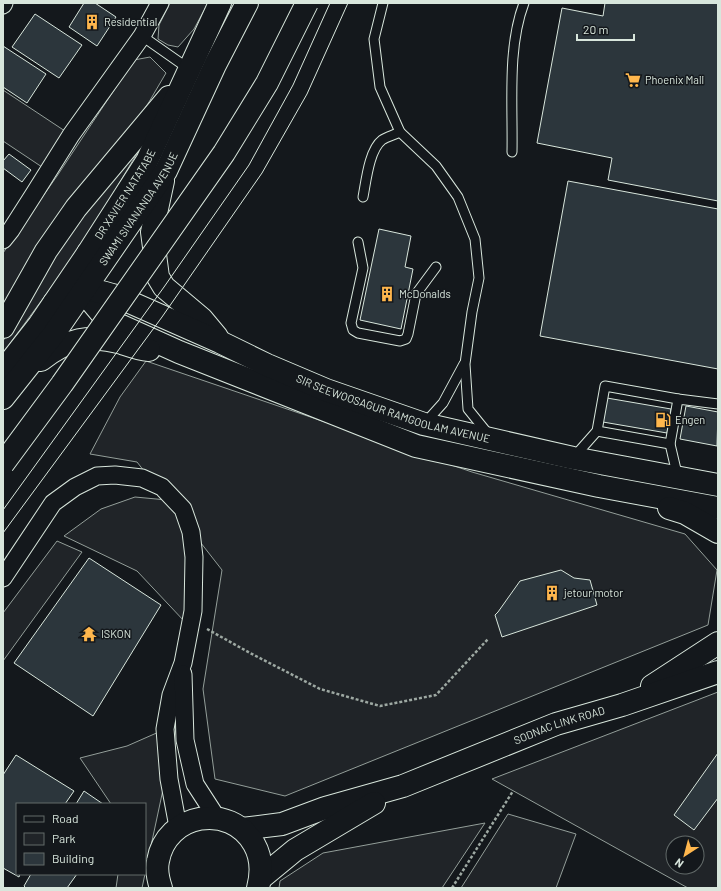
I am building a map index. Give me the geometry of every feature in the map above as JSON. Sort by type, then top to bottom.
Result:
[{"type":"main road","name":"DR XAVIER NATATABE","points":[[12,373],[54,303],[147,161],[220,3]]},
{"type":"main road","name":"SWAMI SIVANANDA AVENUE","points":[[3,398],[12,373],[53,335],[166,170],[214,65],[247,3]]},
{"type":"main road","points":[[3,464],[93,340],[224,153],[267,83],[307,3]]},
{"type":"main road","points":[[3,327],[46,251],[76,208],[187,73]]},
{"type":"main road","points":[[166,170],[152,232],[158,277],[164,287],[202,319],[220,342]]},
{"type":"main road","points":[[88,253],[83,268],[82,279],[84,289],[91,301],[101,313],[117,324],[179,352]]},
{"type":"main road","points":[[54,303],[64,295],[73,291],[84,289]]},
{"type":"main road","name":"SIR SEEWOOSAGUR RAMGOOLAM AVENUE","points":[[84,289],[99,291],[116,296],[220,342],[267,365],[326,390],[424,424],[573,458],[718,485]]},
{"type":"main road","points":[[12,373],[46,356],[63,345],[81,339],[103,338],[124,343],[139,349],[179,352]]},
{"type":"main road","name":"SIR SEEWOOSAGUR RAMGOOLAM AVENUE","points":[[179,352],[416,446],[599,486],[718,508]]},
{"type":"main road","points":[[599,486],[685,513],[718,532]]},
{"type":"main road","points":[[622,705],[718,642]]},
{"type":"main road","name":"SODNAC LINK ROAD","points":[[242,829],[282,824],[325,808],[403,786],[556,724],[622,705],[718,672]]},
{"type":"main road","name":"SODNAC LINK ROAD","points":[[259,883],[295,850],[403,786]]},
{"type":"main road","points":[[161,888],[157,875],[161,848],[168,837],[178,827],[190,821],[203,818],[217,818],[230,822],[242,829],[251,839],[258,851],[261,864],[259,883]]},
{"type":"street","points":[[3,240],[31,200],[71,135],[142,36],[160,3]]},
{"type":"street","points":[[3,578],[53,504],[75,487],[97,476],[142,478],[162,487],[183,509],[191,532],[194,557],[193,610],[183,663],[171,695],[165,729],[169,779],[178,827]]},
{"type":"street","points":[[183,663],[185,740],[195,784],[217,818]]},
{"type":"lane","points":[[384,3],[374,39],[380,87],[400,132],[436,166],[458,197],[475,239],[480,278],[472,312],[465,364],[468,409],[492,440]]},
{"type":"lane","points":[[512,152],[512,66],[518,18],[524,3]]},
{"type":"lane","points":[[142,36],[187,73]]},
{"type":"lane","points":[[363,197],[371,159],[375,148],[382,140],[400,132]]},
{"type":"lane","points":[[358,242],[362,268],[351,323],[353,330],[358,333],[400,341],[406,339],[416,294],[436,267]]},
{"type":"lane","points":[[424,424],[443,403],[465,364]]},
{"type":"lane","points":[[573,458],[597,431],[605,386],[678,399],[718,404]]},
{"type":"lane","points":[[678,399],[670,444],[678,478]]},
{"type":"lane","points":[[597,431],[670,444]]},
{"type":"path","points":[[191,620],[250,653],[320,689],[380,706],[436,695],[488,639]]},
{"type":"path","points":[[452,888],[513,791]]},
{"type":"green space","points":[[170,3],[208,3],[194,29],[178,47],[168,45],[158,39],[159,25]]},
{"type":"green space","points":[[150,57],[166,73],[126,137],[3,314],[3,253],[57,176],[134,60]]},
{"type":"green space","points":[[3,90],[71,135],[48,171],[3,141]]},
{"type":"green space","points":[[164,108],[83,244],[3,353],[3,341],[14,323],[31,283]]},
{"type":"green space","points":[[146,361],[472,472],[685,534],[717,570],[708,625],[285,796],[215,779],[203,689],[222,570],[172,506],[189,539],[185,622],[137,571],[64,536],[101,509],[135,497],[167,500],[137,462],[90,454],[120,397]]},
{"type":"green space","points":[[57,541],[82,552],[3,661],[3,613]]},
{"type":"green space","points":[[718,692],[718,888],[688,888],[492,779]]},
{"type":"green space","points":[[177,724],[146,869],[146,803],[110,803],[80,758],[127,746]]},
{"type":"green space","points":[[508,814],[576,834],[556,888],[461,888]]},
{"type":"green space","points":[[485,823],[442,888],[279,888],[280,881],[323,853]]},
{"type":"green space","points":[[118,875],[145,875],[142,888],[116,888]]},
{"type":"building","name":"Residential","points":[[84,3],[95,3],[116,17],[97,46],[69,27]]},
{"type":"building","name":"Phoenix Mall","points":[[605,3],[718,3],[718,201],[608,180],[612,158],[537,143],[562,8],[603,16]]},
{"type":"building","points":[[35,14],[82,45],[59,78],[12,47]]},
{"type":"building","points":[[3,46],[46,74],[27,103],[3,87]]},
{"type":"building","points":[[9,154],[31,170],[22,182],[3,168],[3,161]]},
{"type":"building","points":[[568,181],[718,209],[718,369],[540,336]]},
{"type":"building","name":"McDonalds","points":[[379,229],[411,236],[405,267],[413,269],[401,329],[360,320]]},
{"type":"building","points":[[607,398],[671,409],[667,433],[603,422]]},
{"type":"building","points":[[686,406],[718,412],[717,446],[680,439]]},
{"type":"building","name":"ISKON","points":[[89,558],[161,605],[93,716],[14,663]]},
{"type":"building","name":"jetour motor","points":[[561,570],[574,578],[590,580],[597,605],[502,637],[495,615],[520,581]]},
{"type":"building","points":[[718,753],[718,798],[694,830],[674,815]]},
{"type":"building","points":[[16,755],[74,791],[66,803],[16,803],[16,875],[20,875],[19,877],[3,868],[3,775]]},
{"type":"building","points":[[84,791],[102,803],[77,803]]},
{"type":"building","points":[[30,875],[76,875],[67,888],[26,888],[24,886]]},
{"type":"tram line","points":[[3,510],[164,287],[249,165],[293,85],[330,3]]},
{"type":"tram line","points":[[3,533],[162,317],[262,173],[307,94],[348,3]]},
{"type":"place","name":"Residential","points":[[92,22]]},
{"type":"place","name":"Phoenix Mall","points":[[633,80]]},
{"type":"place","name":"McDonalds","points":[[387,294]]},
{"type":"place","name":"Engen","points":[[663,420]]},
{"type":"place","name":"jetour motor","points":[[552,593]]},
{"type":"place","name":"ISKON","points":[[89,634]]}]
